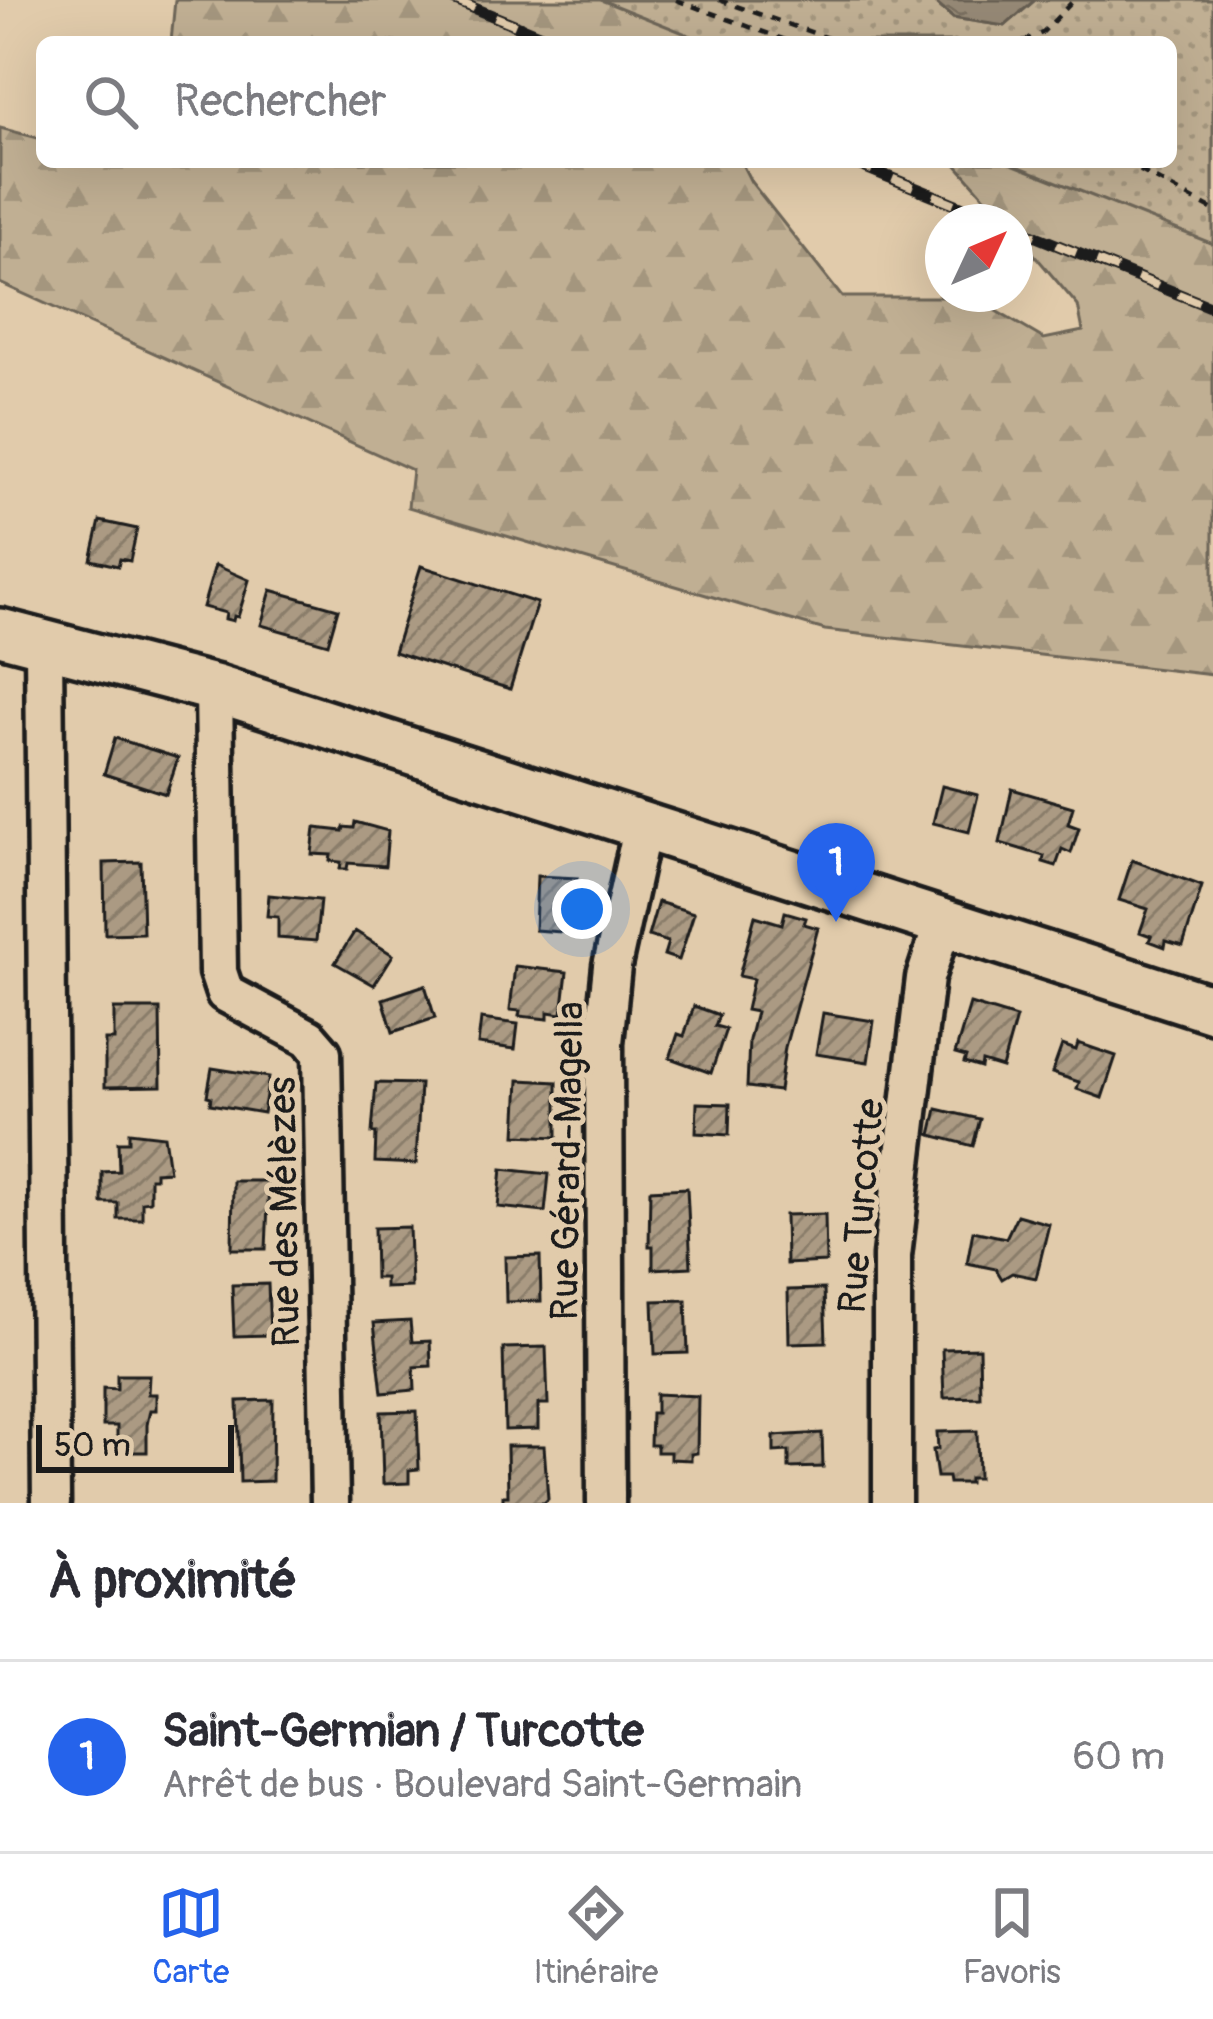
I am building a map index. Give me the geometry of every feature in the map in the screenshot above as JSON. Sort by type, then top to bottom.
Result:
[{"type":"main road","points":[[22,638],[214,688],[1213,1009]]},
{"type":"street","points":[[22,638],[50,1503]]},
{"type":"street","name":"Rue des Mélèzes","points":[[214,688],[218,972],[225,994],[309,1038],[322,1053],[331,1503]]},
{"type":"street","name":"Rue Gérard-Magella","points":[[606,1503],[604,1043],[612,966],[643,824]]},
{"type":"street","name":"Rue Turcotte","points":[[892,1503],[892,1256],[925,978],[944,920]]},
{"type":"path","points":[[676,0],[775,36]]},
{"type":"path","points":[[719,0],[821,36]]},
{"type":"path","points":[[1035,36],[1074,0]]},
{"type":"path","points":[[1135,168],[1213,210]]},
{"type":"green space","points":[[175,0],[932,0],[953,18],[1005,26],[1035,0],[1213,0],[1213,675],[825,630],[408,507],[412,470],[0,283],[0,128],[36,137],[36,168],[744,168],[842,297],[925,297],[925,312],[998,312],[1044,339],[1083,331],[1078,306],[1033,253],[1033,204],[991,204],[959,168],[1177,168],[1177,36],[172,36]]},
{"type":"green space","points":[[601,0],[932,0],[953,18],[1005,26],[1035,0],[1213,0],[1213,244],[1022,168],[1177,168],[1177,36],[691,36]]},
{"type":"water","points":[[932,0],[1035,0],[1005,26],[953,18]]},
{"type":"building","points":[[100,521],[137,529],[130,561],[120,559],[118,566],[91,560]]},
{"type":"building","points":[[215,565],[249,580],[233,621],[225,619],[226,613],[203,607]]},
{"type":"building","points":[[421,566],[537,603],[510,689],[394,652]]},
{"type":"building","points":[[271,590],[338,609],[328,644],[261,625]]},
{"type":"building","points":[[115,738],[178,758],[166,794],[104,774]]},
{"type":"building","points":[[942,786],[978,795],[969,832],[933,823]]},
{"type":"building","points":[[1012,789],[1073,807],[1068,824],[1079,828],[1071,853],[1062,849],[1056,866],[1043,862],[1044,856],[1000,843]]},
{"type":"building","points":[[355,822],[388,831],[385,866],[348,863],[347,869],[340,869],[341,862],[330,861],[331,855],[312,854],[315,828],[343,831],[354,828]]},
{"type":"building","points":[[1132,860],[1202,886],[1183,946],[1166,941],[1165,947],[1149,941],[1151,936],[1140,932],[1148,909],[1119,900]]},
{"type":"building","points":[[141,862],[143,933],[105,934],[104,863]]},
{"type":"building","points":[[537,876],[577,878],[574,933],[535,930]]},
{"type":"building","points":[[269,895],[320,900],[316,941],[278,938],[278,917],[267,916]]},
{"type":"building","points":[[658,902],[694,913],[679,960],[664,955],[668,942],[648,936]]},
{"type":"building","points":[[785,912],[806,918],[804,924],[818,928],[785,1047],[779,1091],[747,1087],[749,1040],[756,1012],[746,1010],[753,979],[739,976],[755,916],[782,924]]},
{"type":"building","points":[[355,931],[393,955],[374,985],[335,963]]},
{"type":"building","points":[[515,966],[567,972],[562,1014],[548,1012],[548,1019],[519,1016],[520,1011],[510,1010]]},
{"type":"building","points":[[425,985],[435,1018],[393,1032],[383,999]]},
{"type":"building","points":[[970,1004],[1016,1018],[1002,1068],[964,1063],[966,1057],[955,1054]]},
{"type":"building","points":[[694,1006],[719,1015],[715,1026],[726,1029],[711,1073],[670,1058]]},
{"type":"building","points":[[114,1009],[160,1009],[161,1086],[105,1087],[105,1040],[114,1040]]},
{"type":"building","points":[[823,1013],[874,1021],[868,1062],[816,1054]]},
{"type":"building","points":[[481,1019],[518,1024],[515,1049],[478,1044]]},
{"type":"building","points":[[1078,1043],[1116,1056],[1102,1098],[1077,1089],[1079,1082],[1052,1073],[1062,1045],[1076,1050]]},
{"type":"building","points":[[212,1068],[269,1077],[263,1113],[210,1104]]},
{"type":"building","points":[[519,1080],[557,1082],[557,1137],[516,1135]]},
{"type":"building","points":[[376,1083],[420,1084],[416,1164],[375,1162]]},
{"type":"building","points":[[697,1103],[730,1104],[729,1135],[696,1133]]},
{"type":"building","points":[[937,1109],[980,1119],[973,1146],[931,1135]]},
{"type":"building","points":[[129,1132],[164,1136],[169,1171],[155,1172],[155,1178],[150,1178],[150,1201],[142,1202],[142,1219],[118,1219],[118,1203],[102,1203],[102,1172],[119,1171],[118,1142],[129,1142]]},
{"type":"building","points":[[502,1169],[549,1174],[545,1212],[498,1207]]},
{"type":"building","points":[[233,1181],[269,1181],[266,1249],[232,1249]]},
{"type":"building","points":[[687,1188],[691,1267],[653,1269],[650,1190]]},
{"type":"building","points":[[825,1214],[826,1262],[786,1264],[785,1215]]},
{"type":"building","points":[[1017,1215],[1049,1224],[1036,1278],[1012,1273],[1002,1279],[996,1269],[967,1263],[973,1231],[1006,1238]]},
{"type":"building","points":[[409,1227],[411,1287],[385,1288],[385,1278],[375,1278],[374,1228]]},
{"type":"building","points":[[540,1256],[541,1301],[506,1302],[505,1257]]},
{"type":"building","points":[[268,1284],[270,1335],[234,1336],[232,1285]]},
{"type":"building","points":[[824,1289],[826,1342],[789,1343],[788,1290]]},
{"type":"building","points":[[686,1300],[688,1353],[655,1354],[653,1301]]},
{"type":"building","points":[[410,1321],[412,1342],[430,1341],[431,1366],[414,1367],[415,1390],[382,1393],[374,1323]]},
{"type":"building","points":[[546,1347],[548,1404],[538,1404],[538,1429],[505,1430],[503,1348]]},
{"type":"building","points":[[979,1348],[980,1397],[944,1398],[942,1349]]},
{"type":"building","points":[[117,1375],[149,1375],[148,1394],[156,1394],[156,1410],[150,1410],[147,1452],[117,1452],[117,1426],[103,1426],[103,1388],[117,1389]]},
{"type":"building","points":[[656,1394],[698,1396],[697,1453],[691,1454],[691,1460],[670,1459],[670,1452],[657,1452],[657,1445],[650,1445]]},
{"type":"building","points":[[273,1400],[272,1481],[240,1482],[238,1401]]},
{"type":"building","points":[[417,1411],[419,1469],[409,1470],[409,1483],[383,1484],[381,1412]]},
{"type":"building","points":[[977,1431],[978,1478],[949,1483],[948,1477],[937,1477],[933,1450],[938,1449],[937,1432]]},
{"type":"building","points":[[822,1433],[823,1467],[789,1468],[789,1451],[774,1452],[774,1436]]},
{"type":"building","points":[[507,1446],[544,1446],[548,1499],[544,1503],[503,1503],[503,1496],[508,1496]]},
{"type":"railway","points":[[454,0],[542,36]]},
{"type":"railway","points":[[867,168],[955,204]]},
{"type":"railway","points":[[1033,235],[1213,308]]},
{"type":"place","name":"Saint-Germian / Turcotte","points":[[836,922]]}]
